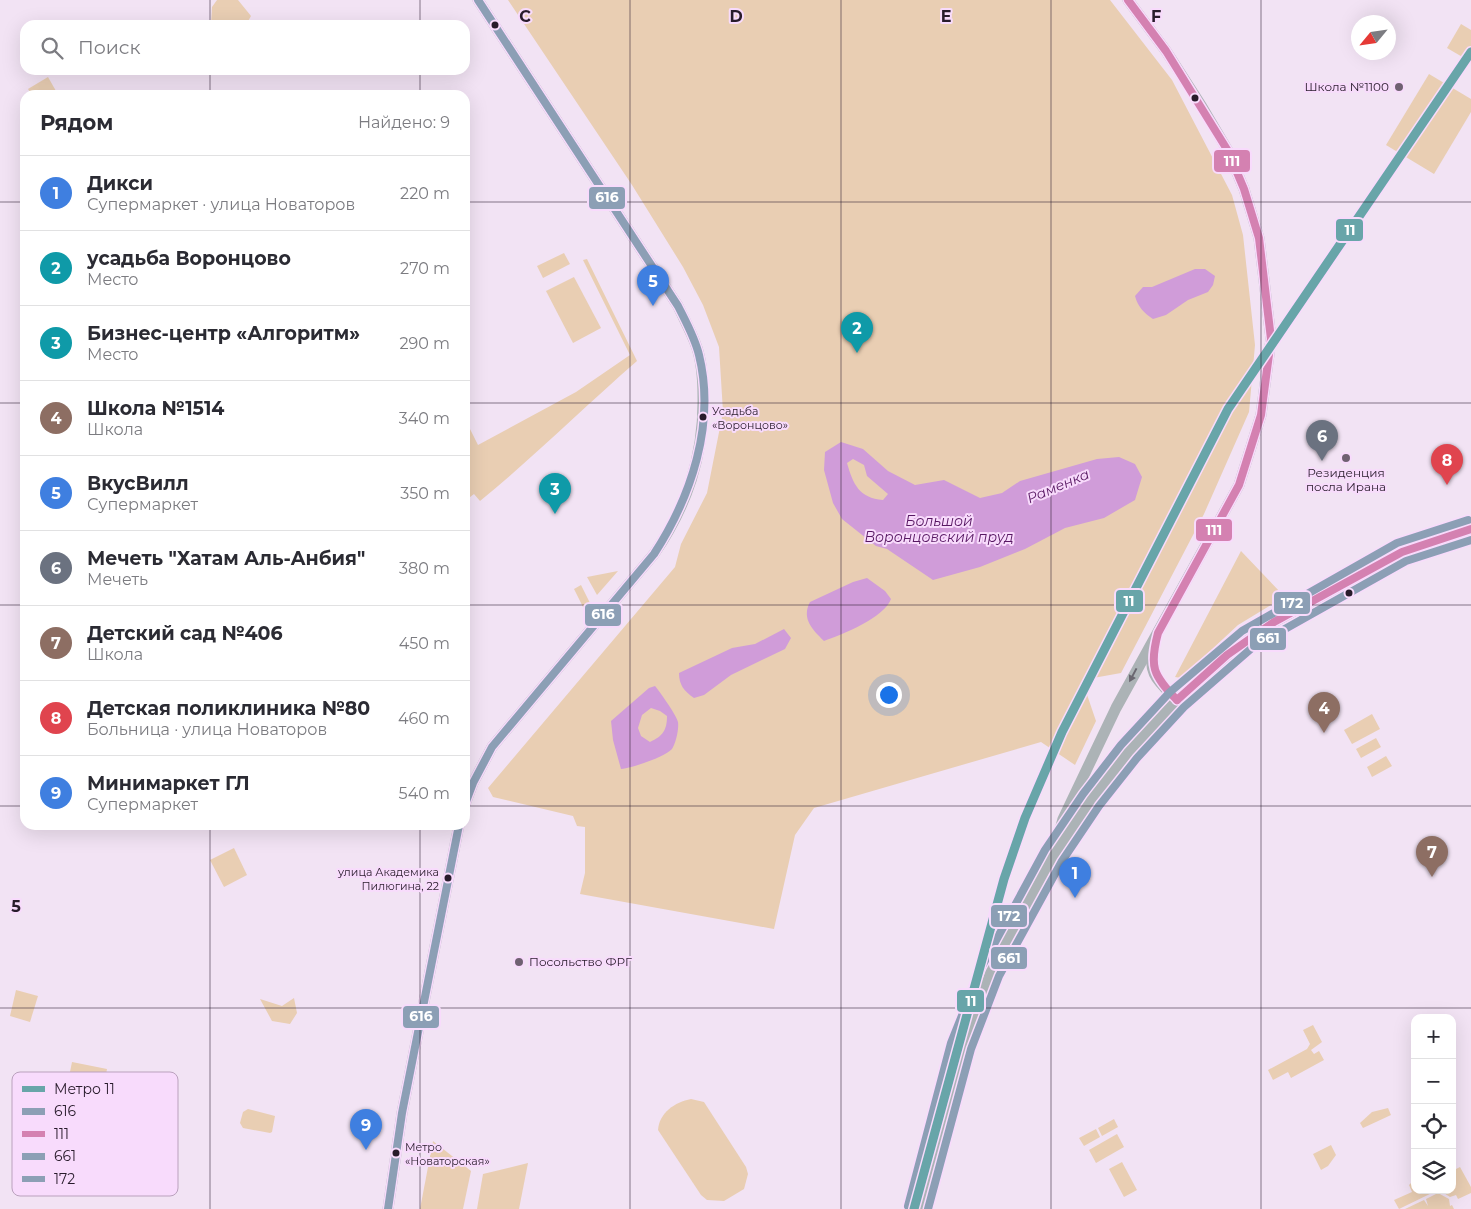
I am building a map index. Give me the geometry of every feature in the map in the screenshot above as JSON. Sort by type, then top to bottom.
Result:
[{"type":"street","points":[[470,791],[492,747],[654,554],[669,532],[691,483],[701,442],[703,418],[702,367],[697,348],[678,306],[478,0]]},
{"type":"street","points":[[1053,856],[1063,819],[1116,708],[1239,486],[1261,415],[1270,340],[1259,238],[1244,189],[1228,151],[1202,107],[1166,51],[1128,0]]},
{"type":"street","points":[[918,1209],[949,1086],[969,1022],[990,972],[1053,856],[1102,786],[1140,739],[1177,700],[1227,655],[1274,622],[1402,552],[1471,529]]},
{"type":"street","points":[[1158,633],[1151,656],[1151,667],[1159,682],[1177,700]]},
{"type":"street","points":[[388,1209],[407,1087],[458,830]]},
{"type":"shaded area","points":[[217,0],[238,0],[251,16],[249,20],[211,20],[212,7]]},
{"type":"shaded area","points":[[508,0],[1110,0],[1172,80],[1232,195],[1243,235],[1255,345],[1249,412],[1204,514],[1121,673],[1082,680],[1096,721],[1075,765],[1041,742],[814,808],[795,835],[774,929],[580,894],[585,873],[585,827],[577,826],[573,816],[493,797],[488,788],[675,567],[681,544],[707,493],[723,412],[719,347],[703,305],[683,267],[632,185]]},
{"type":"shaded area","points":[[1461,24],[1471,30],[1471,62],[1447,48]]},
{"type":"shaded area","points":[[1429,74],[1471,99],[1471,112],[1434,174],[1386,145]]},
{"type":"shaded area","points":[[48,77],[55,90],[29,90]]},
{"type":"shaded area","points":[[564,253],[570,264],[543,278],[537,266]]},
{"type":"shaded area","points":[[587,259],[637,361],[480,501],[474,494],[470,497],[470,429],[478,445],[576,392],[630,355],[583,260]]},
{"type":"shaded area","points":[[574,277],[601,328],[573,343],[546,291]]},
{"type":"shaded area","points":[[1241,551],[1282,594],[1271,605],[1238,625],[1181,678],[1175,677]]},
{"type":"shaded area","points":[[618,571],[597,595],[587,577]]},
{"type":"shaded area","points":[[581,585],[590,603],[585,611],[574,589]]},
{"type":"shaded area","points":[[1372,714],[1380,729],[1352,744],[1344,730]]},
{"type":"shaded area","points":[[1376,738],[1381,747],[1361,758],[1356,749]]},
{"type":"shaded area","points":[[1386,756],[1392,766],[1372,777],[1367,767]]},
{"type":"shaded area","points":[[234,848],[247,875],[224,887],[210,860]]},
{"type":"shaded area","points":[[16,990],[38,996],[30,1022],[10,1016]]},
{"type":"shaded area","points":[[294,998],[297,1013],[290,1024],[272,1021],[260,999],[282,1006]]},
{"type":"shaded area","points":[[1313,1025],[1322,1042],[1311,1050],[1314,1054],[1319,1051],[1324,1060],[1291,1078],[1288,1072],[1273,1080],[1268,1070],[1307,1049],[1310,1044],[1303,1030]]},
{"type":"shaded area","points":[[72,1062],[107,1069],[106,1072],[70,1072]]},
{"type":"shaded area","points":[[691,1099],[704,1102],[746,1167],[748,1174],[744,1189],[724,1201],[707,1200],[701,1195],[658,1130],[661,1118],[669,1109]]},
{"type":"shaded area","points":[[1388,1108],[1391,1115],[1363,1128],[1360,1123],[1372,1112]]},
{"type":"shaded area","points":[[248,1109],[275,1116],[272,1132],[243,1128],[240,1123],[243,1112]]},
{"type":"shaded area","points":[[1114,1119],[1118,1127],[1102,1136],[1098,1128]]},
{"type":"shaded area","points":[[1096,1129],[1100,1137],[1084,1146],[1079,1138]]},
{"type":"shaded area","points":[[1117,1134],[1124,1147],[1096,1163],[1089,1150]]},
{"type":"shaded area","points":[[433,1141],[471,1171],[463,1209],[420,1209]]},
{"type":"shaded area","points":[[1331,1145],[1336,1155],[1328,1166],[1321,1170],[1313,1154]]},
{"type":"shaded area","points":[[1122,1162],[1137,1190],[1124,1197],[1109,1169]]},
{"type":"shaded area","points":[[528,1163],[519,1209],[477,1209],[483,1174]]},
{"type":"shaded area","points":[[1460,1167],[1471,1187],[1471,1193],[1458,1199],[1456,1195],[1450,1197],[1445,1194],[1456,1194],[1456,1169]]},
{"type":"shaded area","points":[[1411,1192],[1411,1194],[1430,1194],[1399,1209],[1394,1200]]},
{"type":"shaded area","points":[[1440,1194],[1449,1199],[1450,1206],[1452,1205],[1454,1209],[1405,1209],[1424,1200],[1428,1206],[1426,1199]]},
{"type":"water","points":[[1195,269],[1205,269],[1215,276],[1213,285],[1208,292],[1188,300],[1166,315],[1153,319],[1140,307],[1135,296],[1143,287],[1152,287]]},
{"type":"water","name":"Большой Воронцовский пруд","points":[[841,442],[863,449],[888,471],[915,485],[944,480],[980,498],[1002,493],[1020,481],[1097,459],[1119,457],[1135,464],[1142,477],[1135,500],[1104,518],[1065,528],[1025,549],[980,567],[933,580],[887,549],[876,546],[842,519],[833,503],[824,470],[825,452]],"holes":[[[853,459],[864,465],[867,476],[888,494],[883,500],[868,496],[858,489],[847,463]]]},
{"type":"water","points":[[867,578],[885,591],[891,599],[887,606],[872,619],[824,641],[809,624],[807,614],[810,602],[853,582]]},
{"type":"water","points":[[784,629],[791,638],[785,649],[731,675],[704,695],[694,698],[683,687],[679,673],[732,648],[755,644]]},
{"type":"water","points":[[655,686],[677,719],[678,728],[675,743],[672,749],[656,759],[621,769],[613,740],[611,721],[649,688]],"holes":[[[651,708],[667,716],[665,729],[661,735],[650,742],[641,736],[638,728],[642,715]]]},
{"type":"metro line","name":"11","points":[[914,1209],[1004,879],[1025,818],[1062,732],[1228,409],[1471,52]]},
{"type":"transit line","name":"616","points":[[470,791],[492,747],[654,554],[679,509],[689,484],[697,459],[704,407],[699,355],[693,336],[678,306],[478,0]]},
{"type":"transit line","name":"111","points":[[1128,0],[1166,51],[1228,151],[1244,189],[1259,238],[1271,339],[1261,415],[1239,485],[1158,633],[1154,654],[1155,670],[1163,684],[1177,700]]},
{"type":"transit line","name":"172","points":[[908,1206],[951,1043],[981,968],[1045,850],[1083,794],[1121,745],[1170,692],[1242,631],[1397,543],[1468,520]]},
{"type":"transit line","name":"111","points":[[1177,700],[1227,655],[1274,622],[1402,552],[1471,529]]},
{"type":"transit line","name":"661","points":[[928,1209],[971,1049],[999,976],[1062,861],[1099,806],[1137,758],[1184,707],[1253,647],[1406,561],[1471,540]]},
{"type":"transit line","name":"616","points":[[388,1209],[402,1113],[458,830]]},
{"type":"place","name":"Школа №1100","points":[[1399,87]]},
{"type":"place","name":"ВкусВилл","points":[[653,306]]},
{"type":"place","name":"усадьба Воронцово","points":[[857,353]]},
{"type":"place","name":"Усадьба «Воронцово»","points":[[703,417]]},
{"type":"place","name":"Резиденция посла Ирана","points":[[1346,458]]},
{"type":"place","name":"Мечеть \"Хатам Аль-Анбия\"","points":[[1322,461]]},
{"type":"place","name":"Детская поликлиника №80","points":[[1447,485]]},
{"type":"place","name":"Бизнес-центр «Алгоритм»","points":[[555,514]]},
{"type":"place","name":"Школа №1514","points":[[1324,733]]},
{"type":"place","name":"Детский сад №406","points":[[1432,877]]},
{"type":"place","name":"улица Академика Пилюгина, 22","points":[[448,878]]},
{"type":"place","name":"Дикси","points":[[1075,898]]},
{"type":"place","name":"Посольство ФРГ","points":[[519,962]]},
{"type":"place","name":"Минимаркет ГЛ","points":[[366,1150]]},
{"type":"place","name":"Метро «Новаторская»","points":[[396,1153]]},
{"type":"water label","name":"Раменка","points":[[1058,486]]}]
